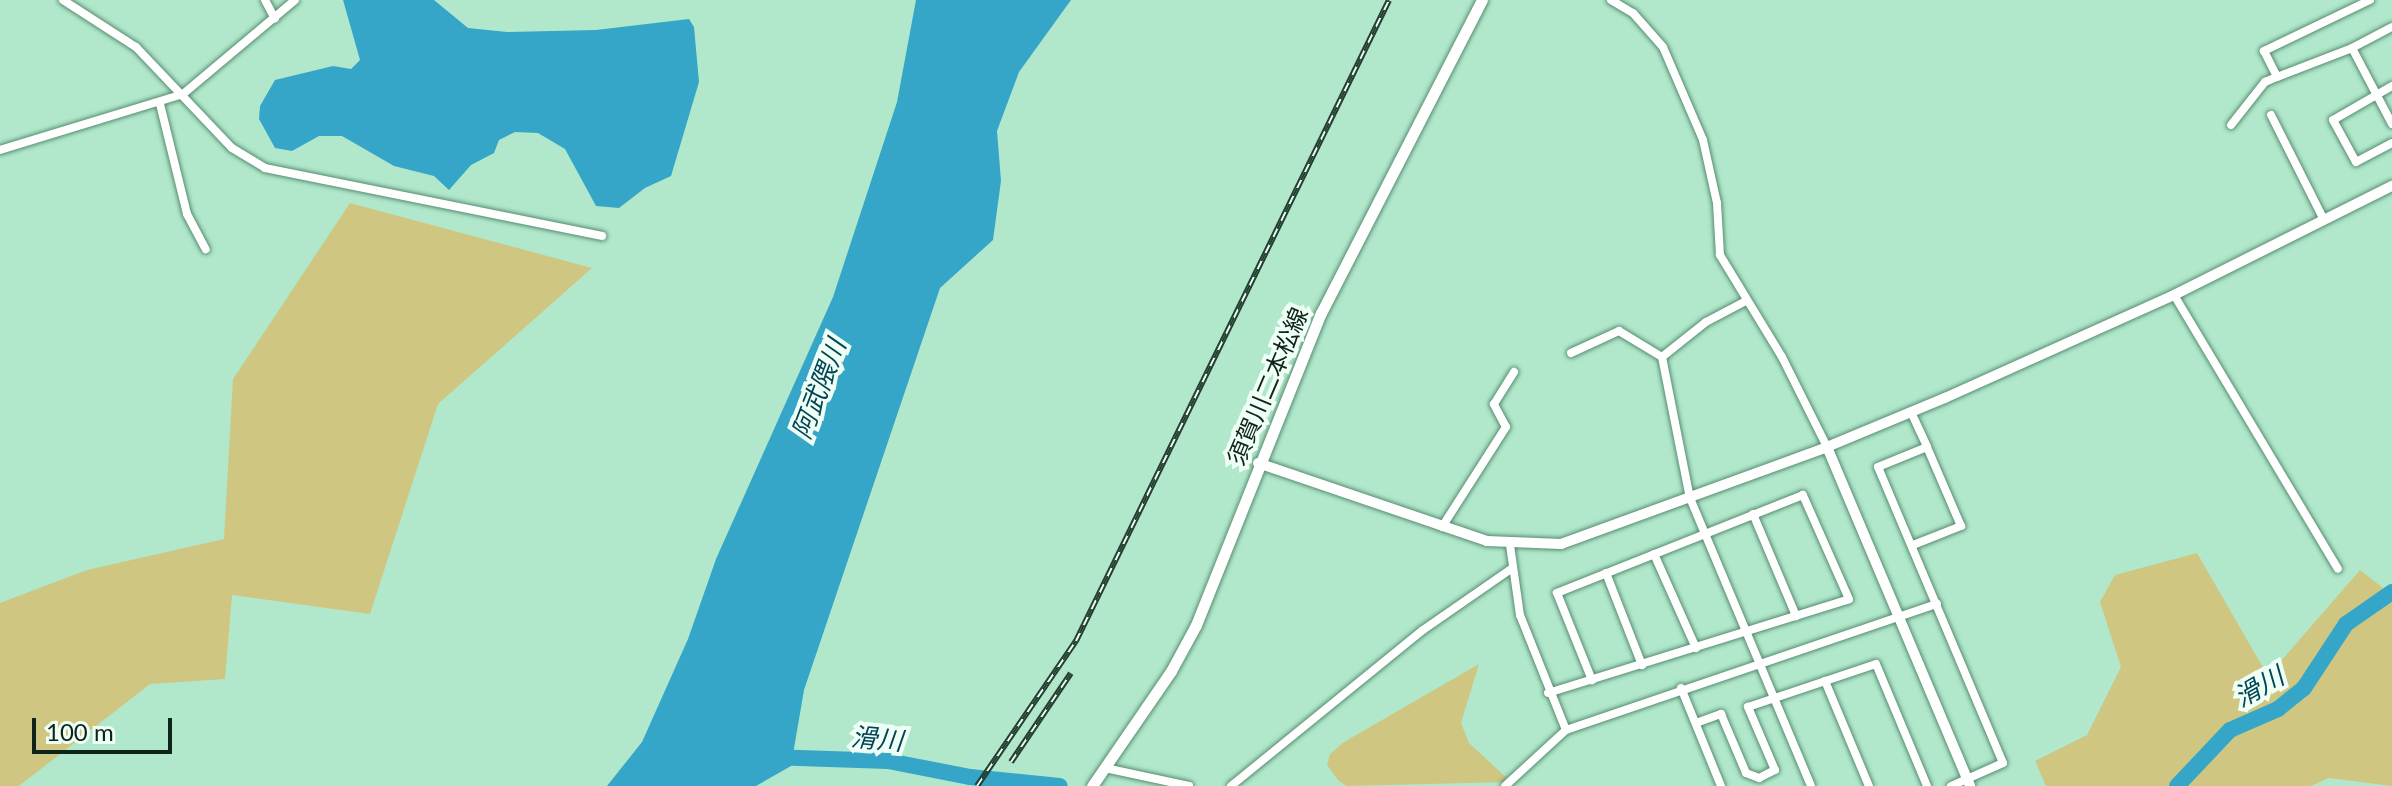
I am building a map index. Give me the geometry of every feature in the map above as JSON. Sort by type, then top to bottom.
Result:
[{"type":"main road","name":"須賀川二本松線","points":[[1092,786],[1196,625],[1258,463],[1321,313],[1482,0]]},
{"type":"street","points":[[63,0],[136,47],[232,148],[265,168],[602,236]]},
{"type":"street","points":[[265,0],[275,19]]},
{"type":"street","points":[[0,150],[25,138],[160,104],[183,94],[295,0]]},
{"type":"street","points":[[1611,0],[1648,28],[1677,76],[1713,181],[1720,255],[1782,357],[1827,447],[1968,782]]},
{"type":"street","points":[[2277,77],[2264,51],[2370,0]]},
{"type":"street","points":[[2231,125],[2265,82],[2352,48],[2392,27]]},
{"type":"street","points":[[2352,48],[2392,124]]},
{"type":"street","points":[[2392,86],[2333,120],[2356,162],[2392,143]]},
{"type":"street","points":[[160,104],[187,214],[206,249]]},
{"type":"street","points":[[2271,115],[2324,220]]},
{"type":"street","points":[[1258,463],[1442,527],[1510,545],[1561,544],[1594,535],[1911,412],[2174,295],[2392,186]]},
{"type":"street","points":[[2174,295],[2338,569]]},
{"type":"street","points":[[1662,357],[1706,322],[1746,301]]},
{"type":"street","points":[[1571,353],[1619,331],[1662,357],[1690,498],[1811,786]]},
{"type":"street","points":[[1442,527],[1506,427],[1494,404],[1514,372]]},
{"type":"street","points":[[1911,412],[1961,526],[1913,545]]},
{"type":"street","points":[[1927,447],[1878,467],[2003,763],[1968,782],[1951,786]]},
{"type":"street","points":[[1548,693],[1592,680],[1642,665],[1849,599],[1803,495],[1557,593],[1592,680]]},
{"type":"street","points":[[1753,514],[1796,616]]},
{"type":"street","points":[[1510,545],[1511,569],[1520,615],[1548,693],[1566,730]]},
{"type":"street","points":[[1654,554],[1696,648]]},
{"type":"street","points":[[1231,786],[1433,622],[1511,569]]},
{"type":"street","points":[[1606,573],[1642,665]]},
{"type":"street","points":[[1505,786],[1566,730],[1681,688],[1899,620],[1937,604]]},
{"type":"street","points":[[1696,723],[1721,714],[1746,773],[1759,778],[1775,770],[1748,707],[1876,664],[1927,786]]},
{"type":"street","points":[[1825,681],[1869,786]]},
{"type":"street","points":[[1681,688],[1721,786]]},
{"type":"street","points":[[1103,771],[1189,786]]},
{"type":"shaded area","points":[[350,203],[592,268],[438,404],[370,614],[232,595],[225,679],[150,684],[19,786],[0,786],[0,603],[87,570],[224,539],[233,379]]},
{"type":"shaded area","points":[[2197,553],[2268,676],[2360,570],[2392,595],[2392,786],[2329,778],[2311,786],[2046,786],[2035,761],[2087,735],[2121,667],[2100,602],[2115,575]]},
{"type":"shaded area","points":[[1479,664],[1461,723],[1469,743],[1511,782],[1346,786],[1338,780],[1327,765],[1330,754],[1344,742]]},
{"type":"water","points":[[343,0],[434,0],[468,28],[507,32],[596,30],[689,19],[694,27],[699,82],[671,176],[645,188],[619,208],[596,206],[565,149],[538,133],[515,132],[499,140],[494,153],[471,165],[449,190],[434,176],[394,166],[342,136],[319,136],[292,151],[275,148],[259,119],[260,106],[275,80],[333,66],[351,69],[360,60]]},
{"type":"water","name":"阿武隈川","points":[[916,0],[1071,0],[1019,72],[997,131],[1001,181],[993,240],[940,288],[804,690],[791,766],[756,786],[607,786],[642,742],[688,639],[716,559],[833,297],[897,102]]},
{"type":"waterway","name":"滑川","points":[[2177,786],[2230,730],[2278,709],[2304,688],[2346,624],[2392,592]]},
{"type":"waterway","name":"滑川","points":[[770,757],[888,761],[970,777],[1060,786]]},
{"type":"railway","points":[[977,786],[1076,641],[1389,0]]},
{"type":"railway","points":[[1011,762],[1071,673]]}]
